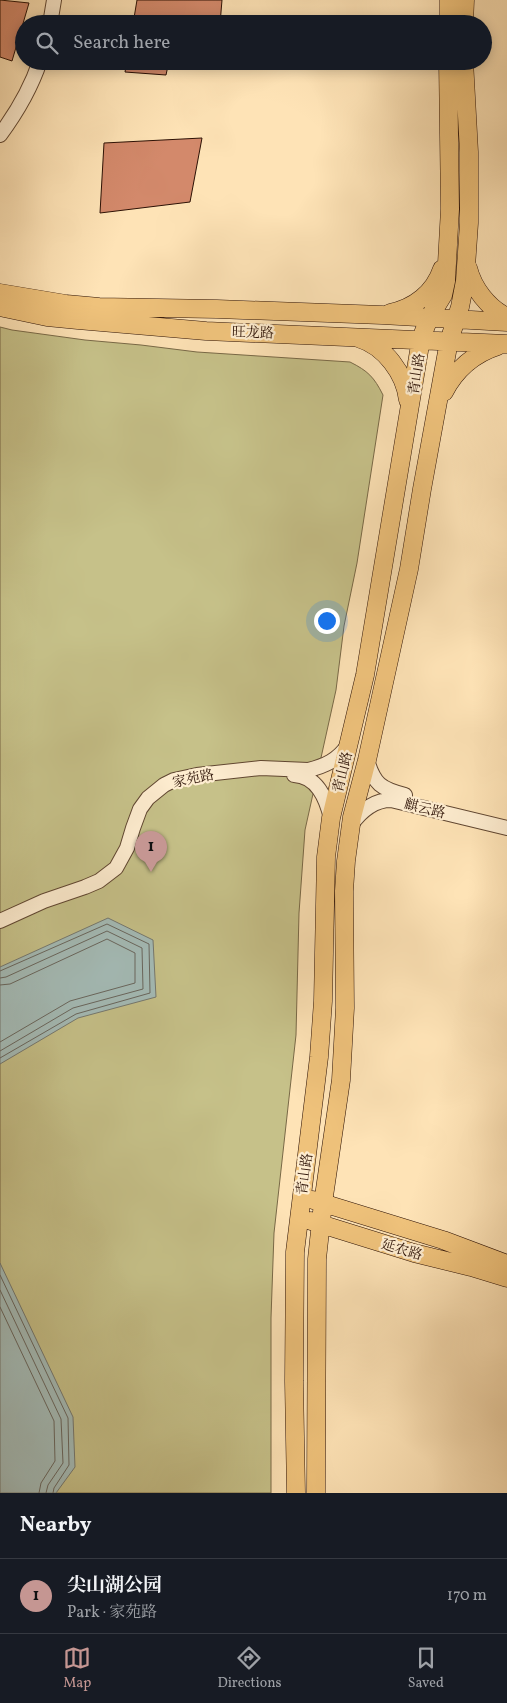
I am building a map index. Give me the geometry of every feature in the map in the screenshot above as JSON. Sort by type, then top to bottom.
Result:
[{"type":"main road","points":[[449,0],[449,15]]},
{"type":"main road","points":[[464,0],[464,15]]},
{"type":"main road","name":"青山路","points":[[296,1493],[294,1382],[295,1252],[319,1057],[323,1001],[326,857],[330,818],[365,675],[421,339],[429,318],[443,295],[446,281],[450,209],[448,70]]},
{"type":"main road","name":"青山路","points":[[316,1493],[317,1259],[343,1053],[346,961],[344,891],[346,861],[350,826],[367,760],[410,569],[449,341],[463,294],[469,222],[469,152],[464,70]]},
{"type":"main road","points":[[382,315],[406,308],[424,297],[433,288],[443,266],[448,244]]},
{"type":"main road","points":[[466,260],[472,281],[479,293],[489,304],[507,317]]},
{"type":"main road","name":"旺龙路","points":[[0,293],[43,301],[100,308],[382,315],[507,322]]},
{"type":"main road","name":"旺龙路","points":[[0,307],[47,317],[206,331],[507,344]]},
{"type":"main road","points":[[348,336],[363,340],[374,346],[397,368],[404,381],[410,412]]},
{"type":"main road","points":[[436,414],[450,381],[461,367],[486,350],[507,344]]},
{"type":"main road","name":"延农路","points":[[301,1197],[443,1240],[507,1264]]},
{"type":"main road","name":"延农路","points":[[298,1217],[414,1253],[507,1278]]},
{"type":"street","points":[[45,15],[47,0]]},
{"type":"street","points":[[52,15],[54,0]]},
{"type":"street","points":[[0,124],[31,70]]},
{"type":"street","points":[[0,135],[14,116],[37,70]]},
{"type":"street","name":"家苑路","points":[[0,921],[44,901],[99,881],[116,868],[127,848],[132,828],[140,809],[148,798],[164,784],[197,775],[261,768],[315,769],[331,763],[343,753],[349,744]]},
{"type":"street","name":"麒云路","points":[[367,760],[376,782],[382,788],[507,822]]},
{"type":"street","name":"家苑路","points":[[0,926],[23,915],[87,893],[102,886],[121,873],[128,862],[146,813],[157,798],[181,784],[261,773],[300,775],[308,778],[321,792],[326,800],[330,818]]},
{"type":"street","name":"麒云路","points":[[350,826],[366,808],[382,801],[391,800],[507,828]]},
{"type":"shaded area","points":[[0,327],[85,340],[197,352],[350,362],[370,375],[383,395],[357,563],[344,626],[336,690],[305,830],[299,913],[296,1035],[274,1233],[271,1318],[271,1493],[0,1493]]},
{"type":"water","points":[[108,918],[153,940],[156,997],[78,1018],[0,1064],[0,967]]},
{"type":"water","points":[[0,1263],[73,1417],[75,1467],[56,1493],[0,1493]]},
{"type":"building","points":[[0,0],[29,3],[25,15],[15,15],[15,51],[12,61],[0,57]]},
{"type":"building","points":[[137,0],[222,0],[221,15],[134,15]]},
{"type":"building","points":[[125,70],[167,70],[166,75],[125,72]]},
{"type":"building","points":[[202,138],[190,202],[100,213],[104,143]]},
{"type":"place","name":"尖山湖公园","points":[[151,872]]}]
